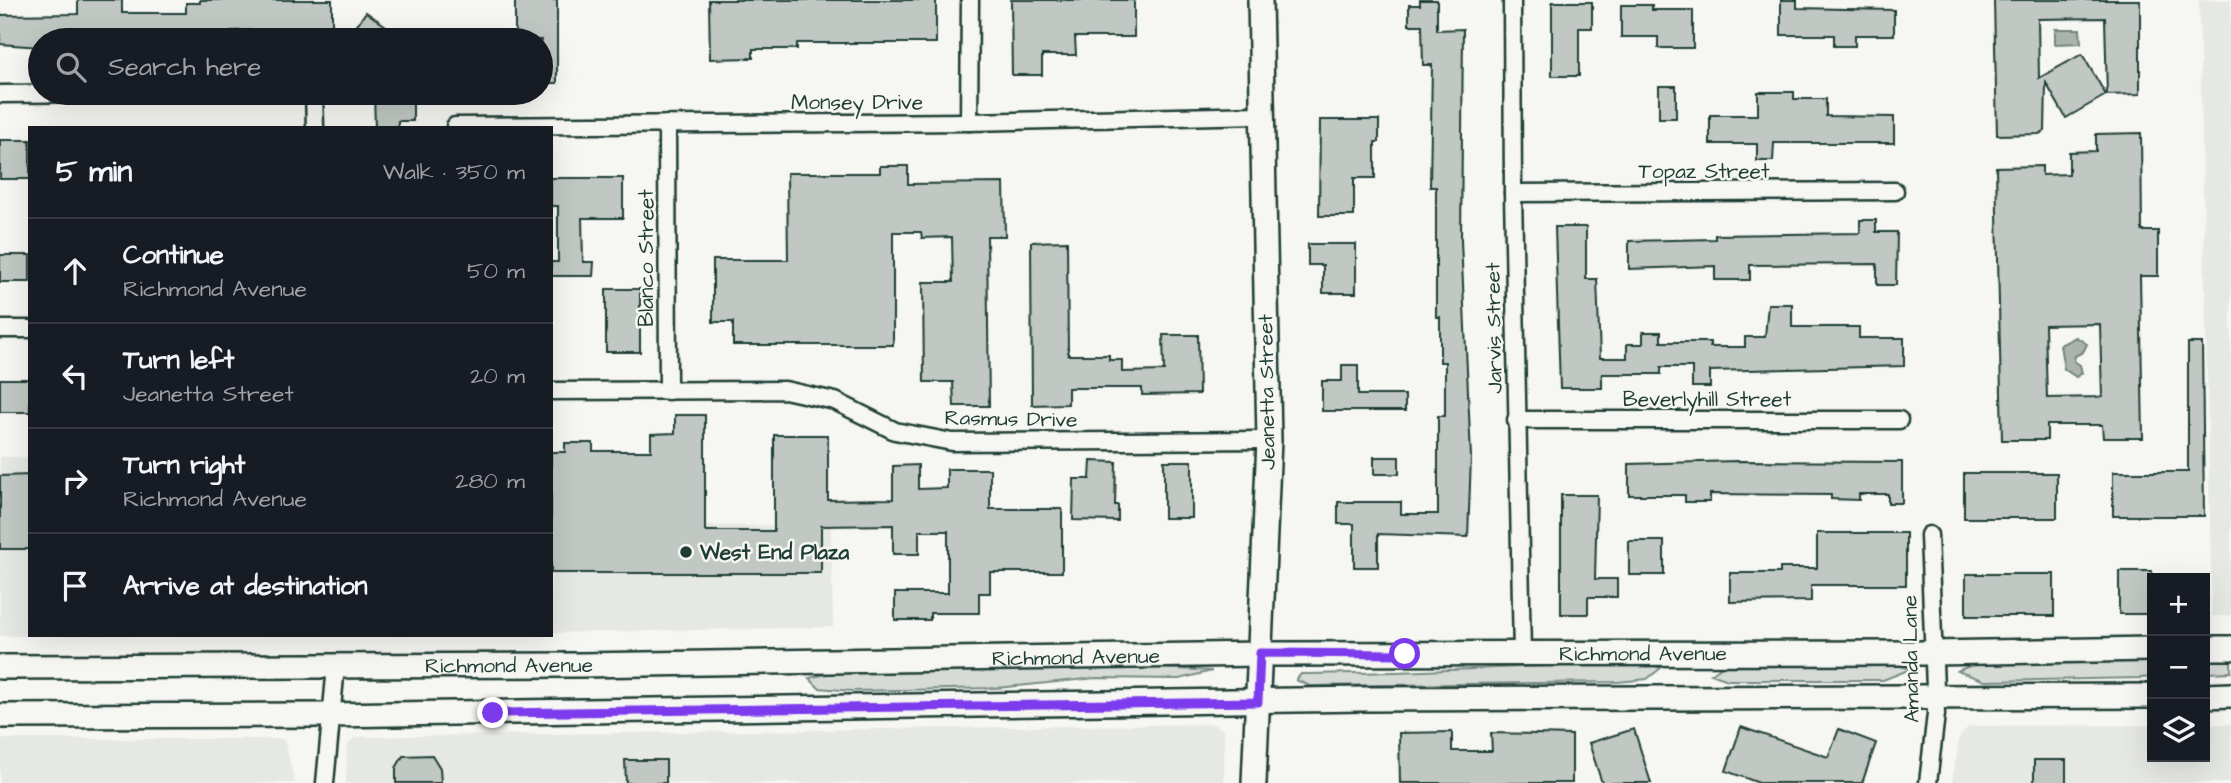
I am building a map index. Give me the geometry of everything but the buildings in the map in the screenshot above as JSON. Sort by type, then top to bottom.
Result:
[{"type":"main road","name":"Jeanetta Street","points":[[1254,783],[1269,440],[1260,115],[1260,0]]},
{"type":"main road","points":[[2210,648],[2231,648]]},
{"type":"main road","name":"Richmond Avenue","points":[[0,667],[336,666],[1260,653],[1934,653],[2147,649]]},
{"type":"main road","points":[[2210,696],[2231,695]]},
{"type":"main road","name":"Richmond Avenue","points":[[0,716],[329,715],[1258,702],[2147,696]]},
{"type":"street","points":[[969,122],[970,0]]},
{"type":"street","name":"Jarvis Street","points":[[1512,0],[1516,420],[1522,654]]},
{"type":"street","points":[[0,94],[28,94]]},
{"type":"street","points":[[314,105],[315,126]]},
{"type":"street","name":"Monsey Drive","points":[[455,126],[969,122],[1260,115]]},
{"type":"street","name":"Blanco Street","points":[[667,124],[668,391]]},
{"type":"street","name":"Topaz Street","points":[[1513,193],[1895,191]]},
{"type":"street","points":[[0,329],[28,329]]},
{"type":"street","name":"Rasmus Drive","points":[[553,391],[785,390],[835,401],[895,431],[952,442],[1269,440]]},
{"type":"street","name":"Beverlyhill Street","points":[[1516,420],[1899,420]]},
{"type":"street","name":"Amanda Lane","points":[[1928,783],[1936,696],[1929,535]]},
{"type":"street","points":[[325,783],[329,715],[336,666]]},
{"type":"shaded area","points":[[2199,0],[2231,0],[2231,616],[2212,616]]},
{"type":"shaded area","points":[[2055,29],[2080,29],[2081,43],[2055,44]]},
{"type":"shaded area","points":[[2076,337],[2087,344],[2083,352],[2075,356],[2074,361],[2080,365],[2082,373],[2076,377],[2064,369],[2060,345]]},
{"type":"shaded area","points":[[0,457],[28,457],[28,636],[0,636]]},
{"type":"shaded area","name":"West End Plaza","points":[[831,525],[833,627],[553,633],[553,527]]},
{"type":"shaded area","points":[[2210,656],[2231,656],[2231,672],[2210,673]]},
{"type":"shaded area","points":[[2147,657],[2147,677],[1985,681],[1957,671],[1990,658]]},
{"type":"shaded area","points":[[1879,660],[1911,669],[1883,680],[1728,680],[1711,674],[1722,666]]},
{"type":"shaded area","points":[[1641,662],[1661,668],[1647,679],[1618,682],[1310,686],[1296,680],[1301,674]]},
{"type":"shaded area","points":[[1110,665],[1212,671],[1179,679],[1096,678],[997,688],[852,691],[819,688],[809,678],[844,670]]},
{"type":"shaded area","points":[[1213,724],[1224,730],[1224,783],[346,783],[347,746],[355,737]]},
{"type":"shaded area","points":[[2231,724],[2231,783],[1952,783],[1960,736],[1969,726],[2147,725],[2147,762],[2210,762],[2210,725]]},
{"type":"shaded area","points":[[0,739],[284,739],[295,783],[0,783]]},
{"type":"place","name":"West End Plaza","points":[[686,552]]},
{"type":"route","points":[[493,713],[1258,702],[1260,653],[1405,654]]}]
